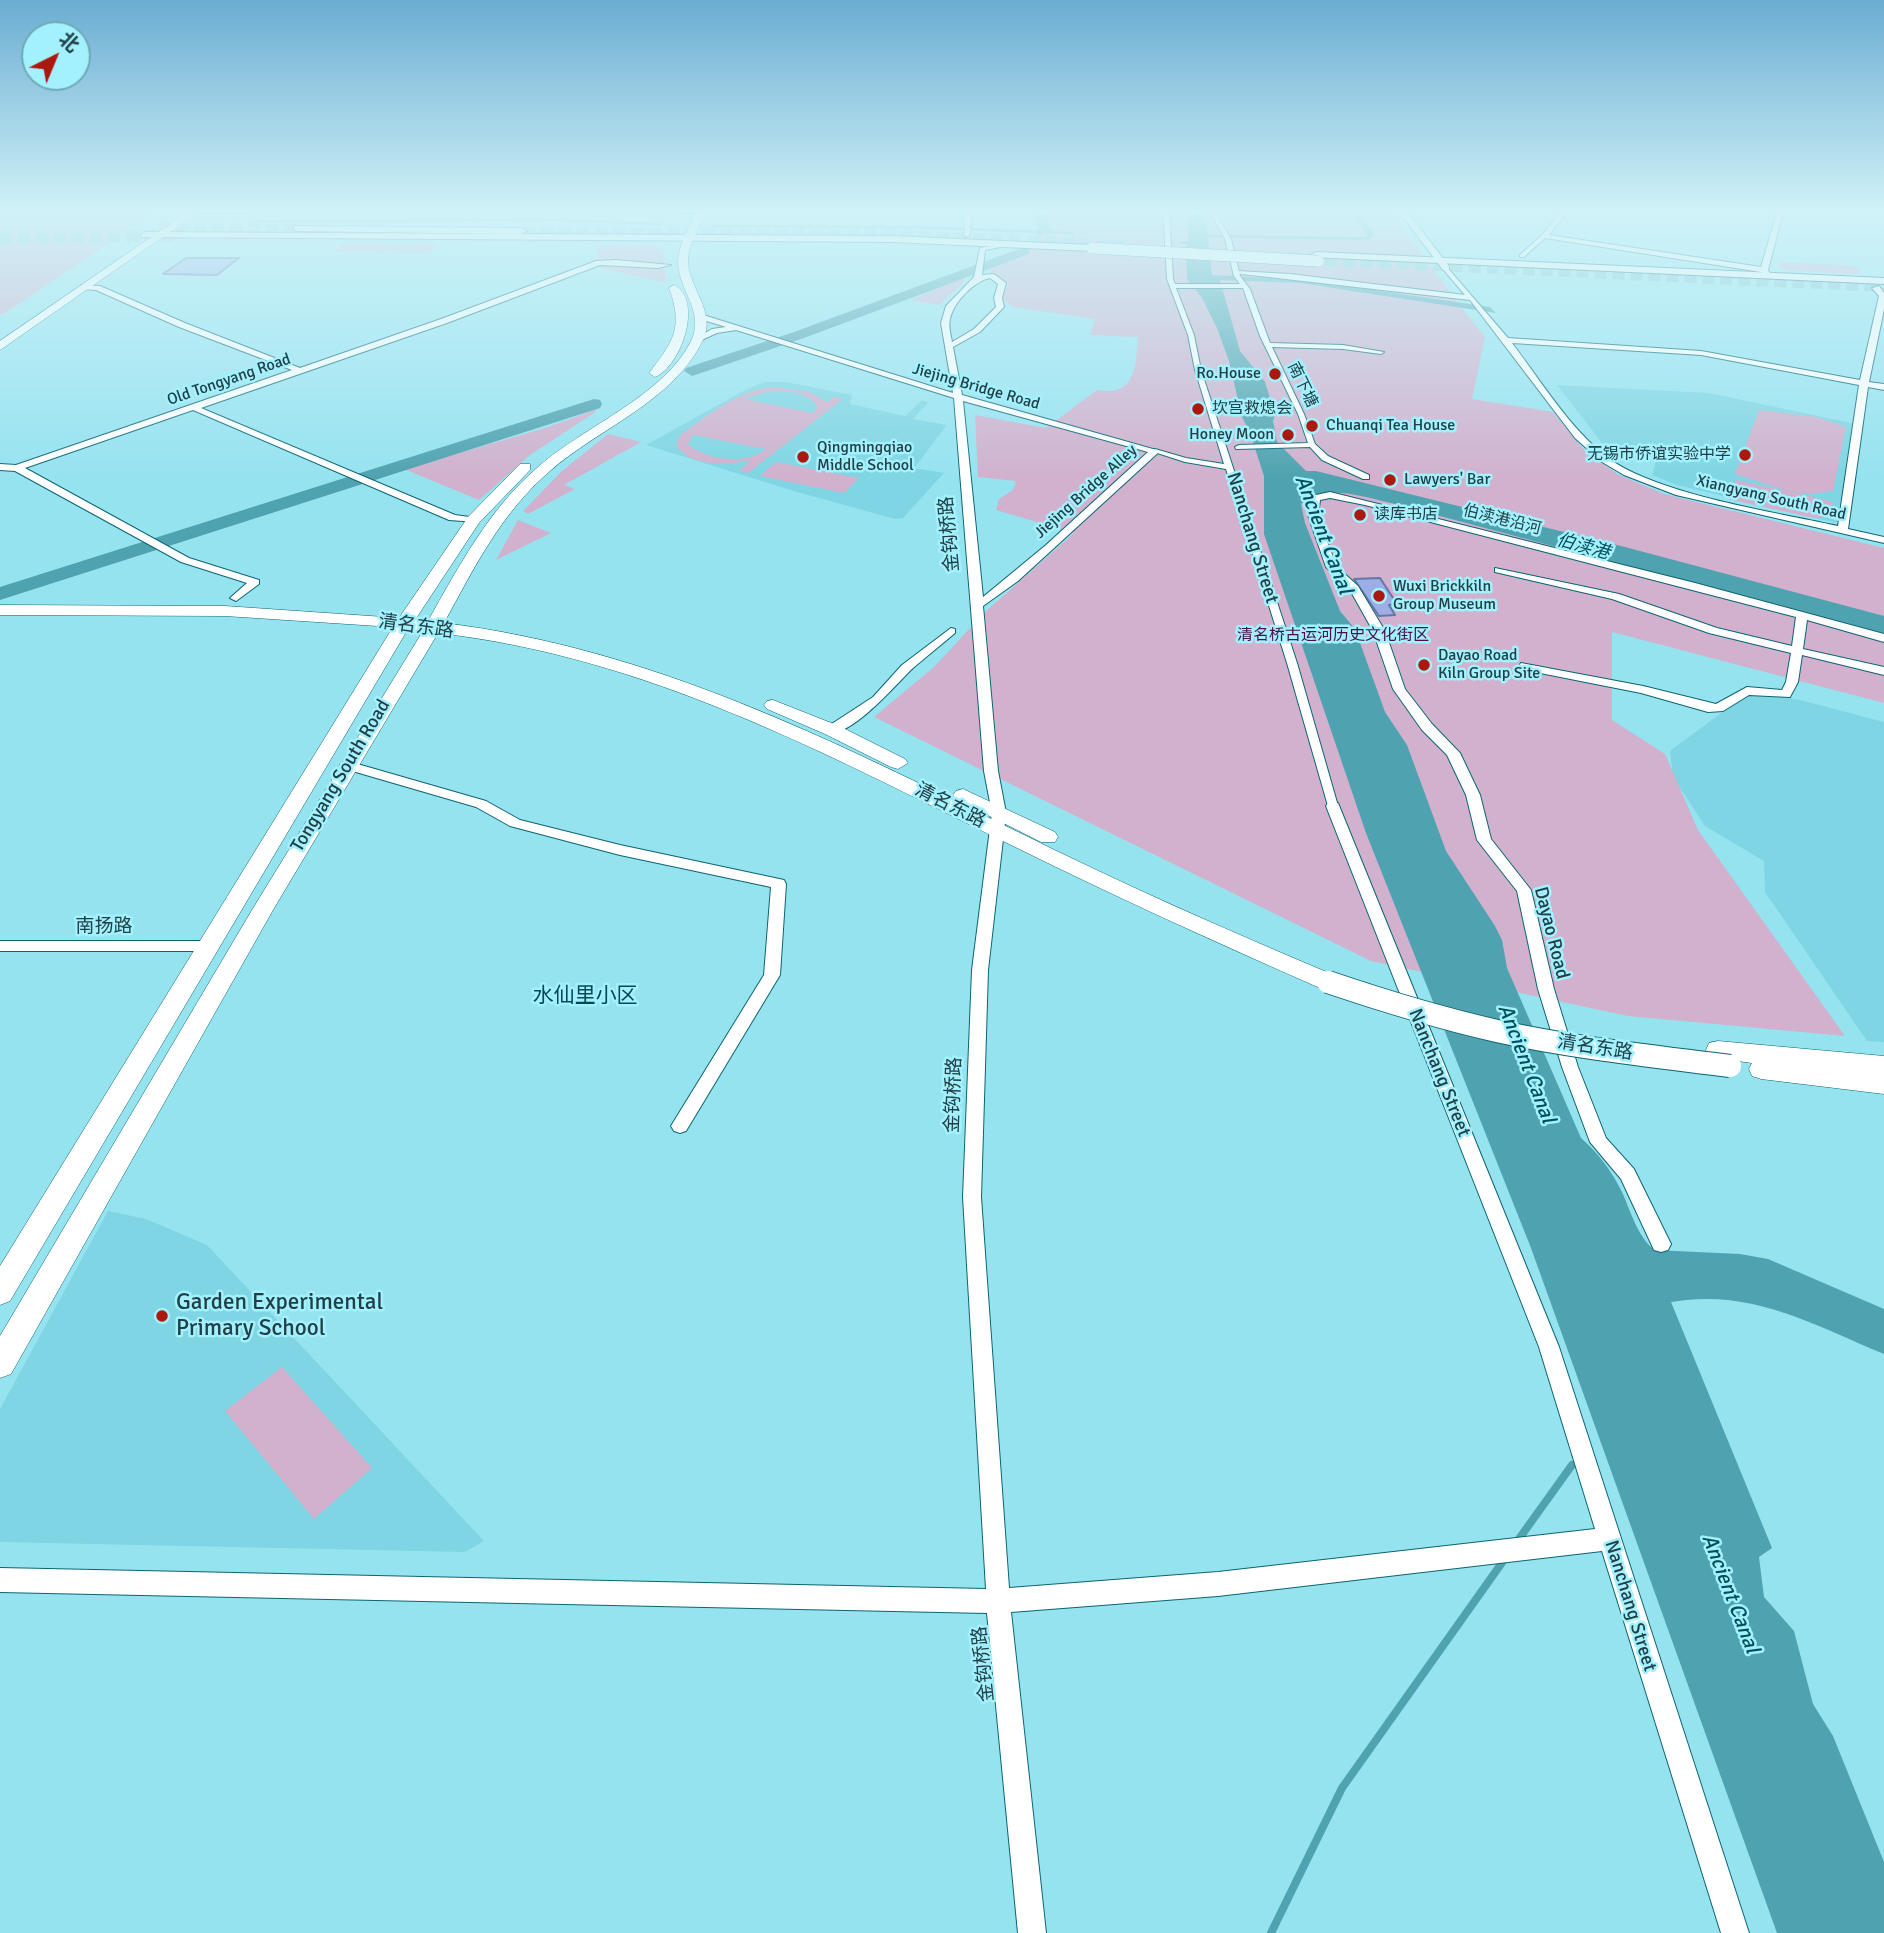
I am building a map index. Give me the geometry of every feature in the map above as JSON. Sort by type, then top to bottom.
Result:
[{"type":"main road","points":[[0,336],[55,299]]},
{"type":"main road","points":[[0,346],[66,299]]},
{"type":"main road","name":"Tongyang South Road","points":[[0,1292],[407,618],[473,520],[502,488],[535,458],[652,376],[670,357],[681,332],[684,316],[678,299]]},
{"type":"main road","name":"Tongyang South Road","points":[[0,1364],[347,765],[479,545],[521,490],[553,461],[668,378],[687,357],[697,340],[701,326],[694,299]]},
{"type":"main road","name":"清名东路","points":[[0,600],[236,598],[435,622],[526,629],[599,645],[742,692],[832,730],[999,822]]},
{"type":"main road","name":"清名东路","points":[[0,610],[221,609],[407,618]]},
{"type":"main road","name":"清名东路","points":[[435,622],[596,659],[730,703],[929,794],[999,822],[1328,975],[1414,1011],[1577,1046],[1724,1058],[1884,1066]]},
{"type":"main road","name":"清名东路","points":[[1724,1058],[1884,1084]]},
{"type":"street","points":[[122,299],[181,325],[299,370]]},
{"type":"street","name":"Old Tongyang Road","points":[[0,467],[17,468],[497,299]]},
{"type":"street","name":"金钩桥路","points":[[955,299],[949,307],[946,323],[958,397],[978,604],[990,771],[999,822],[980,970],[972,1197],[998,1601],[1032,1933]]},
{"type":"street","points":[[949,346],[955,345],[980,327],[1000,307],[998,299]]},
{"type":"street","name":"Nanchang Street","points":[[1178,299],[1191,335],[1198,370],[1250,535],[1293,663],[1334,806],[1549,1347],[1735,1933]]},
{"type":"street","name":"南下塘","points":[[1251,299],[1267,345],[1301,414],[1312,445]]},
{"type":"street","name":"Xiangyang South Road","points":[[1473,299],[1578,436],[1605,460],[1627,473],[1680,493],[1884,540]]},
{"type":"street","points":[[1843,530],[1864,383],[1882,299]]},
{"type":"street","points":[[700,316],[750,332]]},
{"type":"street","points":[[697,340],[725,328],[750,332]]},
{"type":"street","name":"Jiejing Bridge Road","points":[[750,332],[958,397],[1154,451]]},
{"type":"street","points":[[1506,340],[1701,353],[1884,387]]},
{"type":"street","points":[[1267,345],[1343,347],[1381,352]]},
{"type":"street","points":[[192,407],[453,518],[473,520]]},
{"type":"street","points":[[1222,442],[1239,447]]},
{"type":"street","points":[[1225,451],[1239,447],[1312,445],[1325,458],[1366,477]]},
{"type":"street","name":"Jiejing Bridge Alley","points":[[978,604],[989,598],[1113,492],[1154,451],[1185,460],[1230,467]]},
{"type":"street","points":[[17,468],[184,560],[255,582],[236,598]]},
{"type":"street","name":"伯渎港沿河","points":[[1315,498],[1330,495],[1365,502],[1691,585],[1884,638]]},
{"type":"street","name":"Dayao Road","points":[[1315,498],[1313,515],[1331,567],[1354,588],[1379,631],[1399,690],[1427,727],[1453,753],[1473,795],[1484,839],[1524,890],[1546,989],[1570,1067],[1599,1142],[1628,1174],[1661,1244]]},
{"type":"street","points":[[1499,570],[1615,596],[1713,631],[1884,671]]},
{"type":"street","points":[[1525,666],[1643,690],[1708,708],[1719,708],[1747,691],[1786,694],[1792,682],[1802,617]]},
{"type":"street","points":[[832,730],[877,700],[906,668],[951,631]]},
{"type":"street","points":[[347,765],[481,804],[515,823],[779,884],[772,975],[680,1126]]},
{"type":"street","name":"南扬路","points":[[0,946],[209,946]]},
{"type":"street","points":[[0,1580],[998,1601],[1218,1584],[1609,1539]]},
{"type":"shaded area","name":"Qingmingqiao Middle School","points":[[765,382],[786,382],[852,395],[850,404],[905,416],[921,401],[929,402],[913,419],[947,425],[914,468],[944,473],[903,518],[895,519],[646,445],[747,389]]},
{"type":"shaded area","name":"无锡市侨谊实验中学","points":[[1557,385],[1709,393],[1856,424],[1836,523],[1677,485],[1652,475],[1657,459],[1602,443]]},
{"type":"shaded area","points":[[1751,691],[1800,700],[1884,722],[1884,1042],[1867,1041],[1765,892],[1764,861],[1705,826],[1673,777],[1670,751]]},
{"type":"shaded area","name":"Garden Experimental Primary School","points":[[108,1211],[146,1219],[207,1245],[484,1541],[465,1552],[0,1542],[0,1409]]},
{"type":"green space","points":[[0,299],[26,299],[4,314],[0,314]]},
{"type":"green space","points":[[913,299],[945,299],[939,305]]},
{"type":"green space","name":"清名桥古运河历史文化街区","points":[[1003,299],[1456,299],[1485,337],[1472,399],[1553,412],[1586,452],[1619,475],[1664,494],[1884,548],[1884,703],[1612,632],[1612,720],[1665,754],[1698,830],[1845,1036],[1628,1016],[1371,961],[874,717],[934,667],[985,612],[1074,533],[996,510],[999,499],[1013,490],[1016,481],[978,477],[975,415],[1046,428],[1097,390],[1120,389],[1131,377],[1138,337],[1090,335],[1095,319],[1013,307]]},
{"type":"green space","points":[[773,387],[809,392],[828,402],[834,397],[843,399],[748,473],[739,471],[750,461],[699,461],[682,452],[676,444],[681,434],[714,411],[736,398]],"holes":[[[766,392],[802,395],[817,408],[813,413],[745,399]],[[693,435],[765,449],[765,450],[747,458],[715,457],[688,444]]]},
{"type":"green space","points":[[597,409],[530,455],[479,500],[404,469],[545,428]]},
{"type":"green space","points":[[1759,410],[1817,417],[1846,427],[1833,491],[1810,494],[1792,492],[1833,502],[1829,516],[1814,518],[1728,499],[1736,480],[1791,492],[1735,474]]},
{"type":"green space","points":[[608,434],[641,442],[564,485],[575,489],[528,514],[523,511],[562,471]]},
{"type":"green space","points":[[776,462],[859,478],[844,493],[760,476]]},
{"type":"green space","points":[[518,520],[551,533],[496,560]]},
{"type":"green space","points":[[282,1367],[372,1468],[314,1519],[225,1411]]},
{"type":"water","points":[[1203,299],[1225,299],[1240,351],[1265,382],[1275,414],[1273,421],[1277,442],[1306,471],[1316,471],[1625,547],[1884,616],[1884,634],[1356,495],[1322,494],[1301,504],[1305,523],[1340,611],[1355,629],[1385,712],[1407,745],[1446,851],[1502,940],[1507,968],[1581,1138],[1599,1156],[1613,1177],[1648,1244],[1654,1250],[1740,1254],[1768,1259],[1884,1309],[1884,1354],[1806,1321],[1755,1304],[1700,1299],[1671,1302],[1772,1548],[1759,1557],[1764,1597],[1794,1631],[1813,1704],[1833,1736],[1884,1862],[1884,1933],[1777,1933],[1531,1248],[1366,833],[1264,534],[1264,476],[1242,417],[1229,361]]},
{"type":"water","points":[[1406,299],[1437,299],[1490,307],[1496,313]]},
{"type":"building","name":"Wuxi Brickkiln Group Museum","points":[[1380,578],[1397,604],[1389,605],[1395,615],[1379,616],[1354,579]]},
{"type":"waterway","points":[[692,371],[895,299]]},
{"type":"waterway","points":[[0,594],[594,404]]},
{"type":"waterway","points":[[1516,1543],[1572,1465]]},
{"type":"waterway","points":[[1271,1933],[1342,1788],[1506,1557]]},
{"type":"place","name":"Ro.House","points":[[1275,374]]},
{"type":"place","name":"坎宫救熄会","points":[[1198,409]]},
{"type":"place","name":"Chuanqi Tea House","points":[[1312,426]]},
{"type":"place","name":"Honey Moon","points":[[1288,435]]},
{"type":"place","name":"无锡市侨谊实验中学","points":[[1745,455]]},
{"type":"place","name":"Qingmingqiao Middle School","points":[[803,457]]},
{"type":"place","name":"Lawyers' Bar","points":[[1390,480]]},
{"type":"place","name":"读库书店","points":[[1360,515]]},
{"type":"place","name":"Wuxi Brickkiln Group Museum","points":[[1379,596]]},
{"type":"place","name":"Dayao Road Kiln Group Site","points":[[1424,665]]},
{"type":"place","name":"Garden Experimental Primary School","points":[[162,1316]]},
{"type":"district","name":"水仙里小区","points":[[585,996]]},
{"type":"water label","name":"Ancient Canal","points":[[1323,535]]},
{"type":"water label","name":"伯渎港","points":[[1583,547]]},
{"type":"water label","name":"Ancient Canal","points":[[1526,1064]]},
{"type":"water label","name":"Ancient Canal","points":[[1730,1594]]}]
